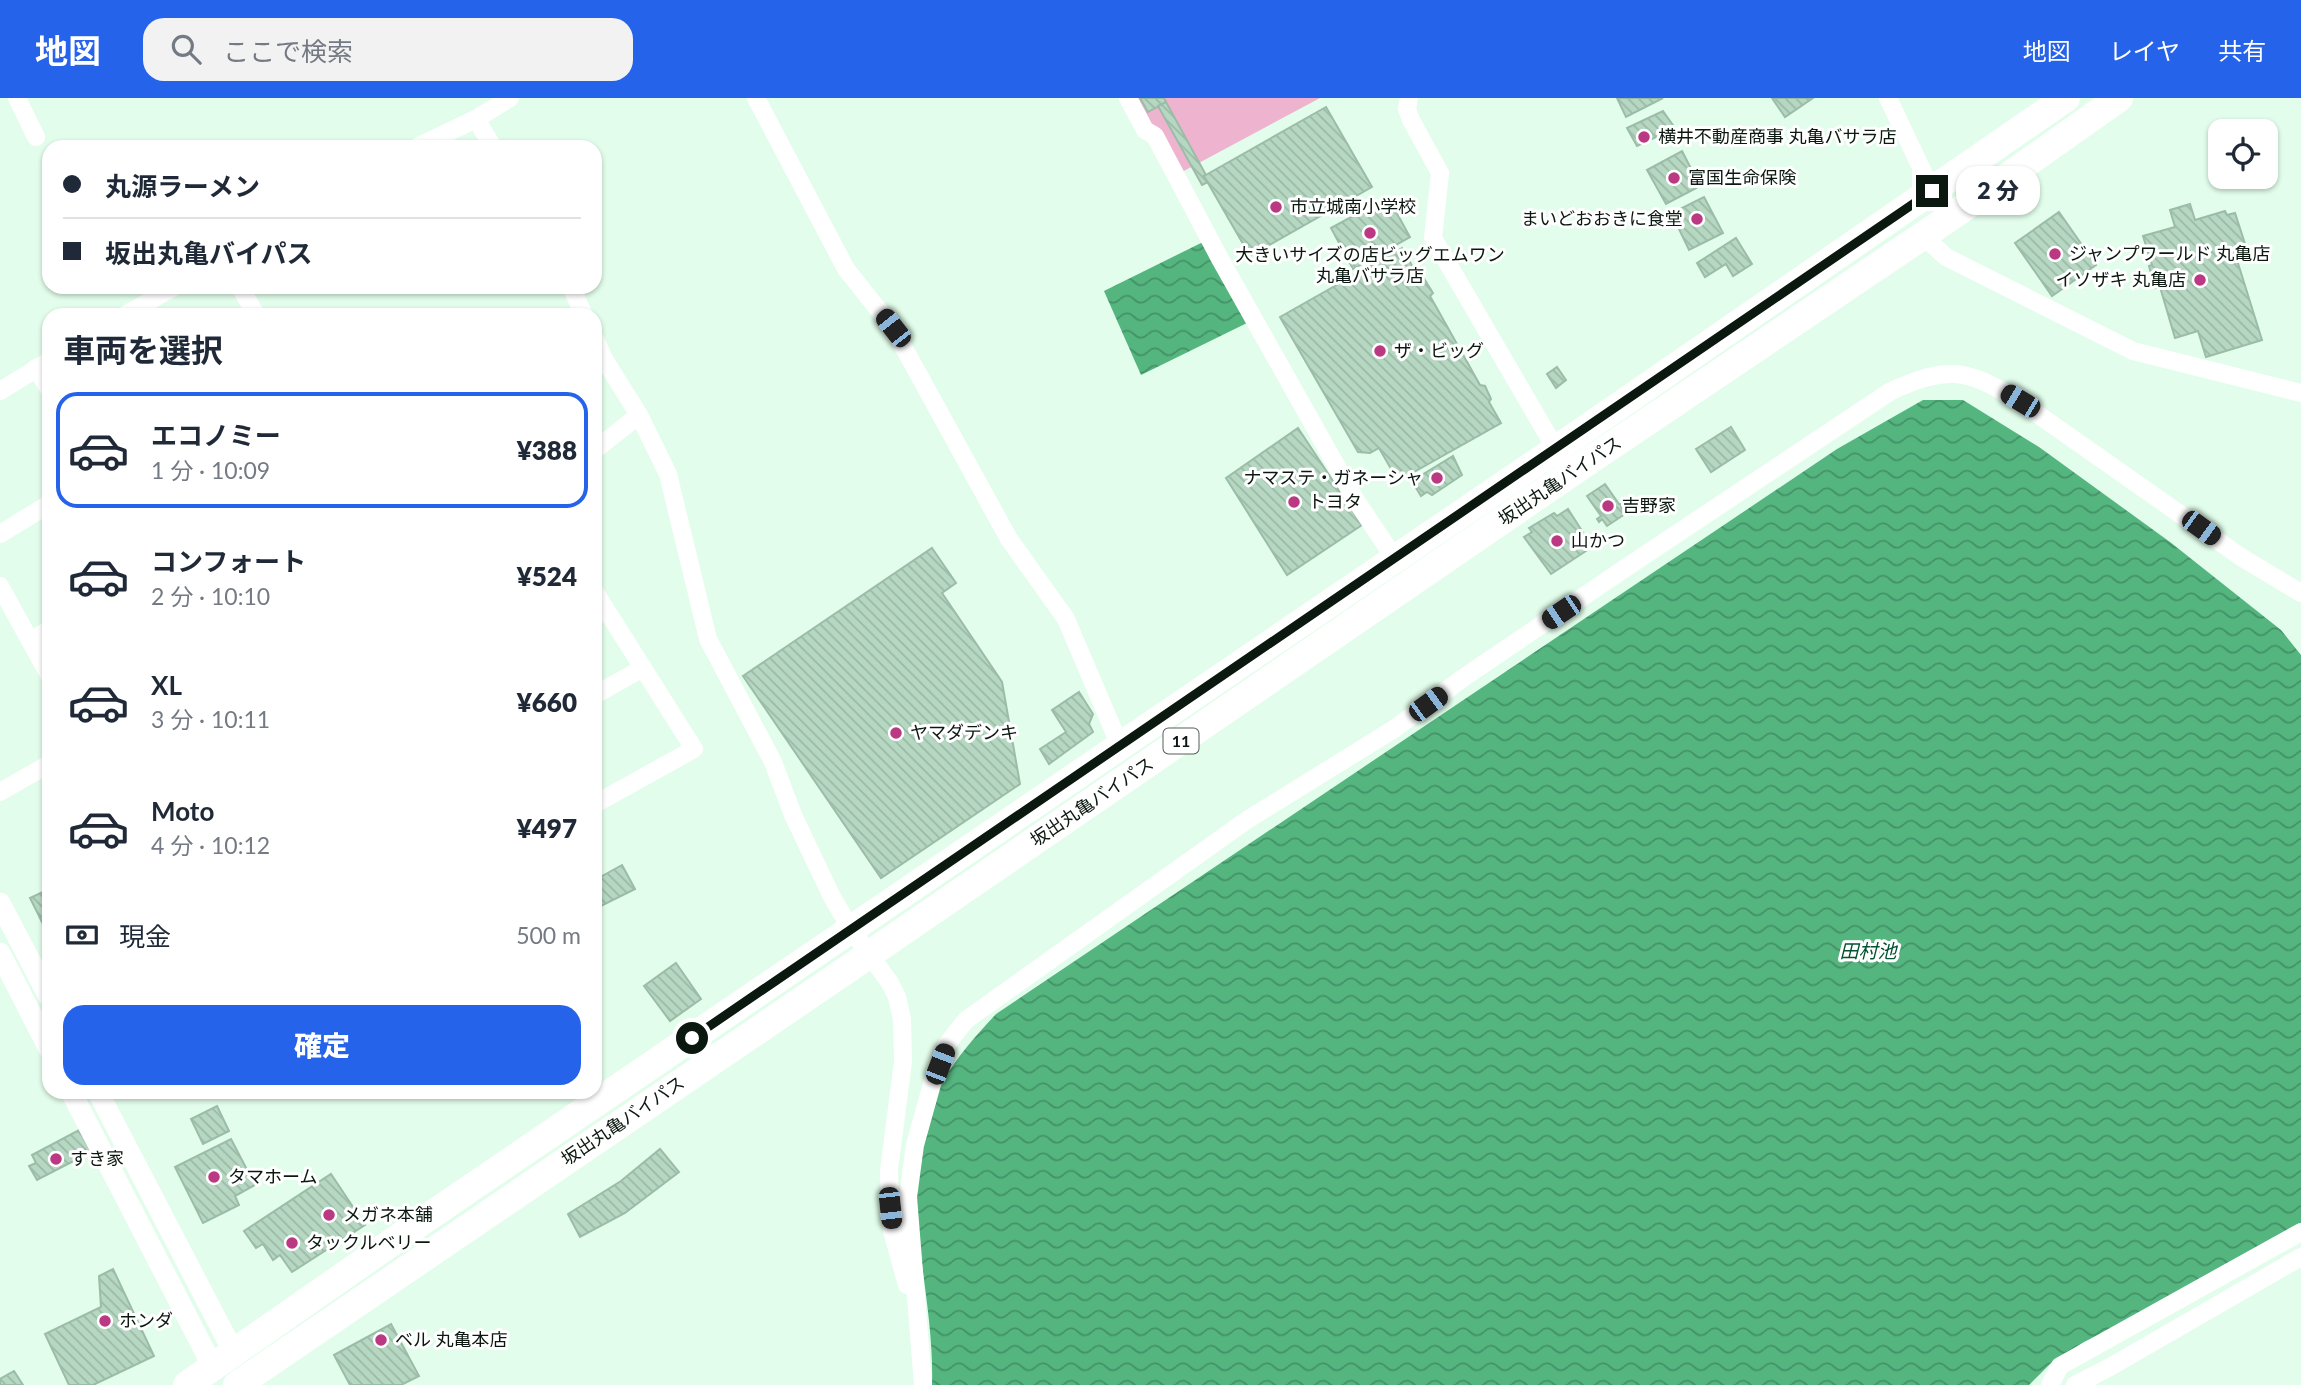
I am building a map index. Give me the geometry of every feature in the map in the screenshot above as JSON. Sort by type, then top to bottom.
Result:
[{"type":"highway","name":"坂出丸亀バイパス","points":[[602,1099],[1555,450],[2066,98]]},
{"type":"highway","name":"坂出丸亀バイパス","points":[[237,1385],[1570,473],[1922,236],[2119,98]]},
{"type":"highway","name":"坂出丸亀バイパス","points":[[187,1385],[602,1099]]},
{"type":"street","points":[[431,140],[476,119],[510,98]]},
{"type":"street","points":[[755,98],[846,269],[893,328],[1009,538],[1066,619],[1120,746]]},
{"type":"street","points":[[1128,98],[1145,130],[1154,136],[1355,499],[1395,559]]},
{"type":"street","points":[[1409,98],[1407,109],[1411,120],[1440,173],[1433,238],[1570,473]]},
{"type":"street","points":[[1888,98],[1932,191]]},
{"type":"street","points":[[20,99],[36,137]]},
{"type":"street","points":[[476,119],[489,140]]},
{"type":"street","points":[[1922,236],[1946,257],[2133,351],[2301,393]]},
{"type":"street","points":[[137,308],[162,294]]},
{"type":"street","points":[[602,355],[639,415],[668,474],[708,639],[773,762],[810,854],[851,929],[897,997],[902,1019],[904,1062],[889,1170],[890,1208],[892,1231],[906,1284],[916,1303]]},
{"type":"street","points":[[0,391],[42,364]]},
{"type":"street","points":[[923,1385],[908,1197],[915,1145],[932,1084],[947,1044],[966,1020],[1247,820],[1394,729],[1463,678],[1891,391],[1912,381],[1938,375],[1964,374],[1986,380],[2020,401],[2241,557],[2301,604]]},
{"type":"street","points":[[602,444],[639,415]]},
{"type":"street","points":[[0,534],[42,508]]},
{"type":"street","points":[[2241,557],[2301,593]]},
{"type":"street","points":[[0,586],[42,662]]},
{"type":"street","points":[[602,603],[694,749],[602,800]]},
{"type":"street","points":[[30,641],[42,634]]},
{"type":"street","points":[[602,691],[643,668]]},
{"type":"street","points":[[0,792],[42,768]]},
{"type":"street","points":[[0,903],[42,984]]},
{"type":"street","points":[[0,953],[42,1035]]},
{"type":"street","points":[[75,1099],[223,1360]]},
{"type":"street","points":[[102,1099],[223,1360]]},
{"type":"street","points":[[2050,1385],[2060,1366],[2301,1232]]},
{"type":"street","points":[[2075,1385],[2301,1257]]},
{"type":"shaded area","points":[[1136,98],[1320,98],[1182,172],[1158,127],[1150,125]]},
{"type":"water","points":[[1203,242],[1247,323],[1141,375],[1104,291]]},
{"type":"water","name":"田村池","points":[[1923,400],[1963,400],[2039,447],[2170,542],[2281,630],[2301,655],[2301,1228],[2136,1318],[2084,1342],[2051,1363],[2029,1385],[932,1385],[917,1209],[916,1174],[920,1139],[933,1095],[961,1054],[996,1014],[1837,449]]},
{"type":"building","points":[[1140,98],[1164,98],[1166,102],[1148,112]]},
{"type":"building","points":[[1617,98],[1663,98],[1626,117]]},
{"type":"building","points":[[1772,98],[1813,98],[1785,117]]},
{"type":"building","points":[[1166,102],[1206,175],[1204,176],[1208,182],[1202,185],[1158,106]]},
{"type":"building","points":[[1326,107],[1372,187],[1250,256],[1204,176]]},
{"type":"building","name":"横井不動産商事 丸亀バサラ店","points":[[1663,111],[1675,128],[1637,146],[1627,128]]},
{"type":"building","name":"富国生命保険","points":[[1682,151],[1700,186],[1666,204],[1647,170]]},
{"type":"building","name":"大きいサイズの店ビッグエムワン 丸亀バサラ店","points":[[1388,197],[1410,237],[1353,269],[1331,228]]},
{"type":"building","name":"まいどおおきに食堂","points":[[1704,197],[1723,233],[1689,250],[1674,212]]},
{"type":"building","points":[[2190,204],[2195,220],[2225,211],[2227,215],[2235,213],[2249,256],[2237,260],[2262,340],[2206,357],[2198,331],[2175,338],[2160,287],[2155,288],[2149,266],[2152,265],[2143,236],[2175,227],[2170,210]]},
{"type":"building","points":[[2059,212],[2096,265],[2052,296],[2015,243]]},
{"type":"building","points":[[1736,238],[1752,264],[1733,276],[1726,264],[1705,277],[1697,263]]},
{"type":"building","name":"ザ・ビッグ","points":[[1402,248],[1419,278],[1423,277],[1433,293],[1430,296],[1480,385],[1485,386],[1491,399],[1489,402],[1501,423],[1398,481],[1379,448],[1370,453],[1358,452],[1280,317]]},
{"type":"building","points":[[1557,367],[1566,380],[1556,388],[1547,374]]},
{"type":"building","points":[[1731,427],[1745,450],[1711,472],[1696,449]]},
{"type":"building","name":"トヨタ","points":[[1298,428],[1362,525],[1287,575],[1226,478]]},
{"type":"building","name":"ナマステ・ガネーシャ","points":[[1453,456],[1462,475],[1432,495],[1427,492],[1421,496],[1412,481]]},
{"type":"building","name":"吉野家","points":[[1605,484],[1619,504],[1622,504],[1625,514],[1607,526],[1602,519],[1599,522],[1597,519],[1601,516],[1587,496]]},
{"type":"building","name":"山かつ","points":[[1568,509],[1591,545],[1551,574],[1524,537],[1532,532],[1529,528],[1554,513],[1557,516]]},
{"type":"building","name":"ヤマダデンキ","points":[[932,548],[956,583],[942,593],[1002,682],[1020,784],[881,878],[743,676]]},
{"type":"building","points":[[1079,692],[1093,714],[1089,724],[1093,732],[1049,764],[1040,749],[1066,732],[1052,710]]},
{"type":"building","points":[[622,865],[635,889],[602,906],[602,876]]},
{"type":"building","points":[[42,892],[42,922],[30,898]]},
{"type":"building","points":[[676,963],[701,999],[670,1021],[644,986]]},
{"type":"building","points":[[217,1106],[229,1131],[203,1144],[191,1119]]},
{"type":"building","name":"すき家","points":[[79,1130],[91,1152],[37,1180],[29,1166],[36,1163],[32,1155]]},
{"type":"building","points":[[231,1139],[255,1185],[235,1196],[239,1205],[203,1223],[175,1167]]},
{"type":"building","points":[[660,1149],[679,1172],[625,1213],[580,1237],[568,1214],[621,1181]]},
{"type":"building","points":[[331,1174],[365,1225],[292,1272],[280,1255],[273,1260],[263,1244],[256,1248],[244,1231]]},
{"type":"building","name":"ホンダ","points":[[113,1269],[154,1356],[93,1385],[69,1385],[45,1334],[101,1307],[99,1276]]},
{"type":"building","name":"ベル 丸亀本店","points":[[391,1324],[419,1376],[401,1385],[350,1385],[334,1355]]},
{"type":"building","points":[[14,1371],[23,1385],[0,1385],[0,1379]]},
{"type":"place","name":"横井不動産商事 丸亀バサラ店","points":[[1644,137]]},
{"type":"place","name":"富国生命保険","points":[[1674,178]]},
{"type":"place","name":"市立城南小学校","points":[[1276,207]]},
{"type":"place","name":"まいどおおきに食堂","points":[[1697,219]]},
{"type":"place","name":"大きいサイズの店ビッグエムワン 丸亀バサラ店","points":[[1370,233]]},
{"type":"place","name":"ジャンプワールド 丸亀店","points":[[2055,254]]},
{"type":"place","name":"イソザキ 丸亀店","points":[[2200,280]]},
{"type":"place","name":"ザ・ビッグ","points":[[1380,351]]},
{"type":"place","name":"ナマステ・ガネーシャ","points":[[1437,478]]},
{"type":"place","name":"トヨタ","points":[[1294,502]]},
{"type":"place","name":"吉野家","points":[[1608,506]]},
{"type":"place","name":"山かつ","points":[[1557,541]]},
{"type":"place","name":"ヤマダデンキ","points":[[896,733]]},
{"type":"place","name":"すき家","points":[[56,1159]]},
{"type":"place","name":"タマホーム","points":[[214,1177]]},
{"type":"place","name":"メガネ本舗","points":[[329,1215]]},
{"type":"place","name":"タックルベリー","points":[[292,1243]]},
{"type":"place","name":"ホンダ","points":[[105,1321]]},
{"type":"place","name":"ベル 丸亀本店","points":[[381,1340]]},
{"type":"route","points":[[692,1038],[1932,191]]}]
